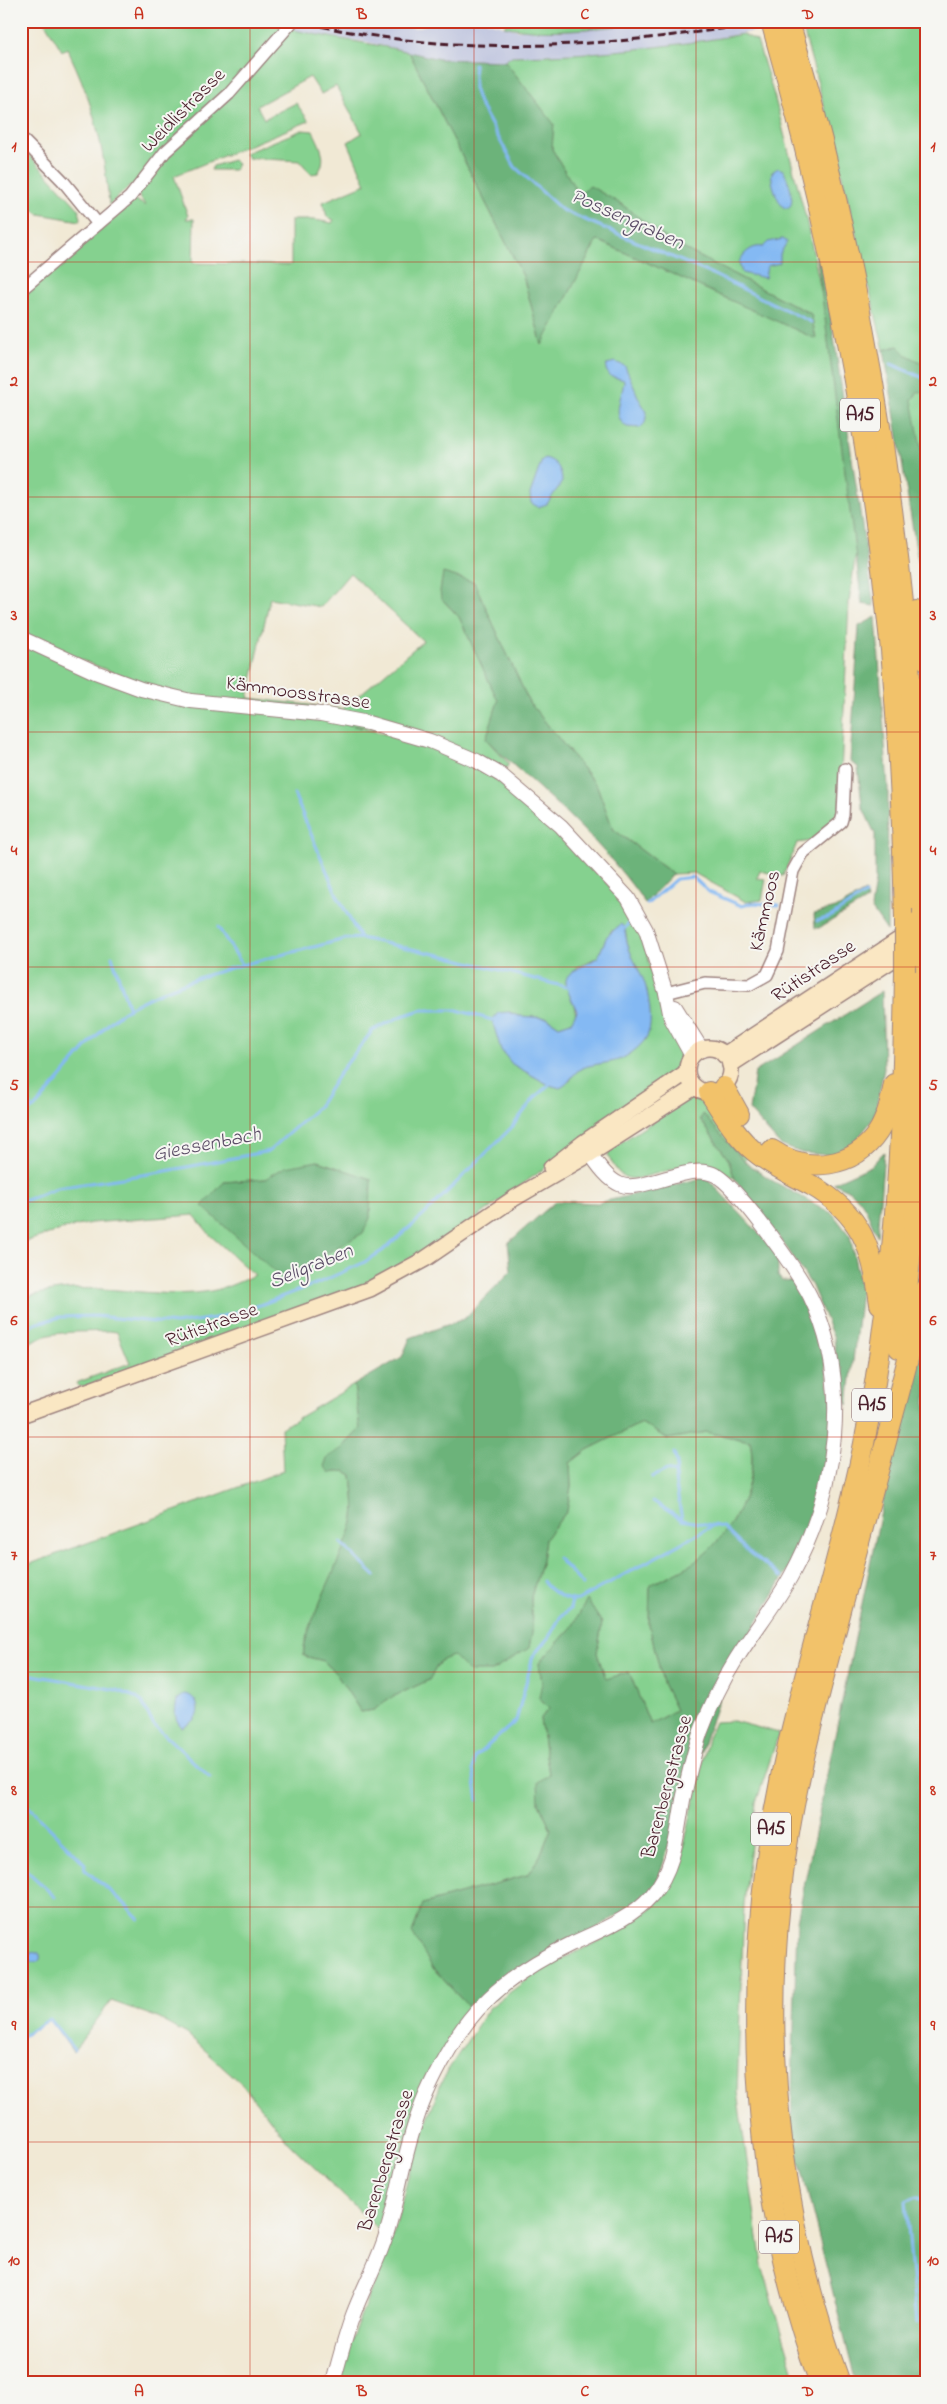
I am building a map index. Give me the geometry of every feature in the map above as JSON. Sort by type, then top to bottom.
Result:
[{"type":"highway","name":"A15","points":[[771,21],[801,133],[824,231],[863,431],[891,651],[899,764],[905,920],[905,1001],[899,1171],[883,1337],[857,1472],[779,1788],[761,1902],[758,1951],[757,2064],[768,2177],[789,2282],[820,2383]]},
{"type":"highway","name":"A15","points":[[790,21],[819,129],[842,227],[883,444],[909,650],[917,764],[924,916],[920,1121],[907,1292],[887,1422],[859,1541],[812,1721],[792,1815],[780,1902],[774,1999],[778,2106],[791,2205],[814,2304],[840,2383]]},
{"type":"highway","points":[[883,444],[926,660]]},
{"type":"highway","points":[[709,1089],[772,1150],[784,1158],[802,1164],[822,1165],[835,1163],[865,1147],[882,1124],[892,1095],[904,1026]]},
{"type":"highway","points":[[709,1089],[733,1129],[749,1148],[778,1168],[828,1196],[843,1208],[858,1226],[873,1261],[883,1337]]},
{"type":"highway","points":[[859,1541],[894,1415],[926,1288]]},
{"type":"main road","name":"Rütistrasse","points":[[727,1060],[924,916]]},
{"type":"main road","name":"Rütistrasse","points":[[727,1060],[926,938]]},
{"type":"main road","points":[[714,1049],[727,1060],[730,1076],[709,1089],[690,1083],[687,1072],[697,1053],[714,1049]]},
{"type":"main road","name":"Rütistrasse","points":[[21,1415],[370,1290],[425,1258],[513,1199],[587,1148],[687,1072]]},
{"type":"main road","name":"Rütistrasse","points":[[587,1148],[709,1089]]},
{"type":"street","name":"Weidlistrasse","points":[[21,290],[130,196],[177,140],[230,94],[292,21]]},
{"type":"street","points":[[21,138],[63,181],[98,224]]},
{"type":"street","name":"Kämmoosstrasse","points":[[21,638],[96,672],[141,689],[191,701],[343,717],[430,740],[477,761],[501,775],[539,805],[621,889],[636,910],[646,930],[666,993],[697,1053]]},
{"type":"street","name":"Kämmoos","points":[[666,993],[705,983],[748,985],[763,978],[770,971],[778,951],[793,871],[809,847],[836,827],[843,819],[845,769]]},
{"type":"street","name":"Barenbergstrasse","points":[[334,2383],[346,2334],[386,2237],[414,2124],[438,2070],[462,2029],[497,1990],[543,1958],[632,1913],[653,1894],[661,1882],[672,1858],[688,1779],[702,1728],[728,1672],[782,1592],[798,1563],[812,1528],[829,1473],[834,1426],[832,1356],[817,1311],[791,1263],[730,1187],[714,1174],[694,1171],[626,1186],[608,1179],[587,1148]]},
{"type":"shaded area","points":[[262,21],[364,21],[415,28],[442,21],[485,21],[518,30],[666,21],[876,21],[811,30],[806,22],[685,44],[607,53],[512,56],[505,61],[439,59],[367,42],[293,32]]},
{"type":"green space","points":[[44,21],[262,21],[298,31],[409,52],[523,276],[542,344],[597,240],[816,338],[811,314],[671,242],[621,204],[579,196],[552,149],[553,124],[505,61],[512,56],[628,50],[743,34],[757,41],[774,95],[806,218],[825,310],[858,537],[849,602],[839,817],[812,841],[797,843],[783,876],[760,871],[757,878],[766,879],[762,900],[746,902],[694,873],[673,874],[613,829],[597,786],[529,702],[474,582],[441,598],[459,617],[499,701],[486,739],[509,764],[501,775],[405,733],[191,701],[21,638],[21,576],[24,572],[22,542],[21,544],[21,290],[130,197],[146,206],[131,185],[109,205],[104,163],[96,124],[84,87],[67,48],[62,51]],"holes":[[[310,77],[321,94],[336,86],[362,133],[348,142],[366,184],[323,202],[327,217],[334,220],[332,223],[315,220],[291,220],[291,265],[193,263],[194,219],[186,219],[188,216],[174,176],[309,121],[296,103],[264,119],[257,106]],[[350,573],[423,641],[343,709],[248,698],[270,598],[321,607]]]},
{"type":"green space","points":[[508,21],[666,21],[584,29],[540,30],[504,26]]},
{"type":"green space","points":[[876,21],[926,21],[926,365],[906,355],[898,346],[884,350],[833,139],[801,22],[806,22],[812,30]]},
{"type":"green space","points":[[409,52],[439,59],[505,61],[554,124],[552,149],[579,195],[590,186],[621,204],[671,242],[811,314],[816,339],[597,240],[542,345],[523,276]]},
{"type":"green space","points":[[302,130],[313,131],[322,152],[321,168],[318,173],[311,174],[300,161],[248,158],[245,153]]},
{"type":"green space","points":[[21,146],[78,208],[80,221],[39,214],[21,201]]},
{"type":"green space","points":[[233,160],[238,164],[234,170],[211,170],[213,166]]},
{"type":"green space","points":[[820,243],[874,606],[862,604],[816,250]]},
{"type":"green space","points":[[898,346],[907,355],[926,365],[926,391],[918,392],[912,400],[926,475],[925,605],[884,350]]},
{"type":"green space","points":[[895,352],[926,384],[926,525]]},
{"type":"green space","points":[[22,542],[27,544],[21,576],[21,544]]},
{"type":"green space","points":[[443,573],[474,582],[529,702],[597,786],[613,829],[673,874],[645,903],[624,875],[590,836],[486,739],[498,701],[459,617],[441,598],[440,591]]},
{"type":"green space","points":[[876,617],[888,787],[887,931],[871,908],[875,881],[875,834],[862,806],[858,767],[850,761],[859,626]]},
{"type":"green space","points":[[21,643],[113,685],[339,722],[430,746],[489,774],[571,842],[623,902],[638,927],[644,942],[661,1009],[684,1054],[682,1068],[479,1216],[406,1264],[369,1284],[83,1387],[78,1386],[76,1383],[130,1363],[117,1332],[74,1332],[50,1335],[29,1343],[21,1350],[21,1300],[43,1293],[66,1289],[181,1294],[204,1292],[230,1286],[254,1275],[211,1236],[194,1215],[91,1223],[64,1229],[21,1243]],"holes":[[[625,928],[634,965],[647,990],[647,1038],[632,1052],[622,1058],[586,1066],[574,1074],[570,1081],[549,1085],[527,1072],[509,1012],[519,1016],[547,1018],[559,1026],[571,1022],[576,1015],[574,1005],[577,967],[598,957],[611,931]],[[318,1161],[371,1180],[224,1182],[265,1179]]]},
{"type":"green space","points":[[865,892],[867,900],[819,928],[815,928],[814,914],[839,907]]},
{"type":"green space","points":[[882,991],[884,1069],[874,1118],[854,1143],[830,1155],[802,1153],[780,1145],[749,1110],[755,1072]]},
{"type":"green space","points":[[696,1094],[708,1099],[749,1155],[744,1161],[703,1115],[700,1119],[728,1159],[735,1179],[725,1172],[704,1166],[682,1167],[636,1178],[628,1178],[619,1173],[608,1157],[609,1150]]},
{"type":"green space","points":[[703,1114],[744,1161],[773,1181],[833,1214],[850,1236],[861,1291],[848,1405],[840,1384],[834,1339],[812,1286],[789,1251],[735,1179],[728,1159],[700,1119]]},
{"type":"green space","points":[[884,1152],[877,1236],[862,1203],[851,1192],[833,1183],[871,1166]]},
{"type":"green space","points":[[318,1161],[371,1179],[370,1218],[363,1233],[282,1278],[202,1206],[224,1182],[265,1179],[285,1167]]},
{"type":"green space","points":[[702,1178],[708,1179],[778,1254],[778,1276],[782,1281],[797,1282],[821,1334],[834,1417],[812,1528],[728,1672],[653,1894],[570,1944],[474,2013],[432,1967],[412,1932],[423,1904],[527,1875],[540,1856],[551,1829],[539,1803],[538,1782],[549,1774],[540,1719],[549,1709],[539,1698],[542,1683],[539,1663],[572,1627],[587,1600],[602,1623],[597,1653],[606,1679],[629,1672],[650,1724],[676,1710],[663,1683],[649,1625],[650,1585],[683,1569],[701,1557],[724,1534],[741,1505],[747,1489],[752,1457],[750,1441],[706,1432],[668,1439],[641,1423],[587,1450],[570,1463],[571,1486],[567,1511],[545,1539],[542,1560],[531,1597],[532,1632],[529,1648],[492,1671],[468,1671],[453,1656],[440,1661],[429,1680],[388,1699],[374,1710],[361,1712],[337,1675],[324,1661],[304,1656],[304,1646],[309,1630],[343,1550],[355,1513],[352,1475],[345,1471],[330,1473],[324,1466],[328,1457],[341,1449],[360,1429],[354,1385],[402,1357],[410,1338],[464,1319],[511,1271],[508,1243],[556,1201],[598,1203]]},
{"type":"green space","points":[[926,1324],[926,2383],[856,2383],[791,2128],[797,1921],[895,1443]]},
{"type":"green space","points":[[354,1385],[360,1429],[341,1449],[328,1457],[330,1473],[345,1471],[352,1475],[355,1502],[354,1518],[343,1550],[309,1631],[304,1646],[304,1656],[324,1661],[337,1675],[361,1712],[374,1710],[388,1699],[429,1680],[440,1661],[453,1655],[468,1671],[532,1632],[531,1597],[542,1560],[545,1539],[567,1511],[571,1486],[570,1463],[587,1450],[641,1423],[668,1439],[706,1432],[750,1441],[752,1457],[751,1473],[741,1505],[733,1520],[713,1547],[695,1562],[650,1585],[649,1625],[663,1683],[676,1710],[650,1724],[629,1672],[606,1680],[597,1653],[602,1623],[587,1601],[572,1627],[539,1663],[542,1683],[539,1698],[549,1709],[540,1719],[549,1774],[539,1803],[551,1829],[540,1856],[527,1875],[423,1904],[432,1967],[474,2013],[438,2070],[386,2237],[289,2143],[240,2082],[187,2034],[156,2017],[111,2001],[73,2052],[50,2020],[21,2038],[21,1549],[30,1564],[283,1471],[281,1428]]},
{"type":"green space","points":[[733,1721],[779,1733],[756,1803],[744,1904],[737,2092],[762,2265],[797,2383],[338,2383],[343,2361],[393,2235],[414,2154],[444,2076],[489,2008],[541,1969],[618,1932],[656,1905],[679,1868],[708,1738],[715,1722]]},
{"type":"water","points":[[778,168],[783,170],[790,189],[792,200],[789,208],[784,208],[781,205],[773,186],[772,172]]},
{"type":"water","points":[[783,239],[787,242],[780,254],[780,263],[767,266],[765,278],[742,273],[739,262],[746,252],[752,248],[763,247],[768,242]]},
{"type":"water","points":[[615,362],[625,366],[639,399],[647,412],[645,423],[640,428],[627,427],[619,417],[618,412],[624,380],[610,376],[606,370],[607,364]]},
{"type":"water","points":[[545,458],[553,461],[558,467],[562,482],[547,504],[538,507],[531,503],[530,494],[542,460]]},
{"type":"water","points":[[621,924],[625,928],[629,949],[644,981],[650,1008],[649,1029],[644,1041],[623,1058],[582,1068],[560,1088],[549,1085],[512,1064],[501,1050],[492,1020],[498,1013],[509,1012],[519,1016],[547,1018],[559,1026],[571,1022],[577,1011],[567,988],[566,981],[568,976],[598,957],[607,936]]},
{"type":"water","points":[[185,1694],[194,1699],[198,1710],[195,1719],[182,1727],[177,1721],[175,1711],[177,1700]]},
{"type":"water","points":[[35,1951],[41,1957],[35,1963],[29,1957]]},
{"type":"waterway","name":"Possengraben","points":[[474,64],[474,88],[479,103],[515,167],[562,210],[712,274],[811,322]]},
{"type":"waterway","name":"Possengraben","points":[[891,364],[926,379]]},
{"type":"waterway","points":[[294,794],[337,895],[360,938]]},
{"type":"waterway","name":"Giessenbach","points":[[647,904],[676,879],[693,877],[709,892],[742,906],[753,903],[779,905]]},
{"type":"waterway","name":"Giessenbach","points":[[817,921],[830,917],[865,894]]},
{"type":"waterway","name":"Giessenbach","points":[[625,928],[629,923]]},
{"type":"waterway","points":[[218,927],[242,964]]},
{"type":"waterway","points":[[21,1113],[34,1108],[105,1027],[133,1005],[166,990],[210,974],[345,939],[360,938],[445,956],[566,987]]},
{"type":"waterway","points":[[112,956],[129,1009]]},
{"type":"waterway","name":"Giessenbach","points":[[21,1202],[57,1188],[161,1172],[269,1151],[318,1107],[341,1071],[373,1030],[402,1016],[421,1010],[457,1010],[492,1020]]},
{"type":"waterway","points":[[21,1080],[31,1110]]},
{"type":"waterway","name":"Seligraben","points":[[21,1333],[34,1324],[60,1317],[95,1316],[176,1324],[215,1318],[249,1309],[318,1283],[363,1263],[382,1251],[424,1215],[512,1127],[535,1097],[549,1085]]},
{"type":"waterway","points":[[674,1453],[677,1463],[675,1480],[682,1520]]},
{"type":"waterway","points":[[652,1477],[667,1470],[675,1473]]},
{"type":"waterway","points":[[653,1501],[682,1520],[723,1527],[746,1550],[781,1577]]},
{"type":"waterway","points":[[543,1581],[558,1595],[578,1600],[714,1525]]},
{"type":"waterway","points":[[341,1543],[375,1576]]},
{"type":"waterway","points":[[558,1558],[583,1585]]},
{"type":"waterway","points":[[478,1800],[473,1770],[475,1757],[516,1721],[533,1656],[549,1637],[561,1616],[570,1609],[572,1600]]},
{"type":"waterway","points":[[21,1673],[117,1690],[135,1697],[142,1702],[153,1724],[210,1777]]},
{"type":"waterway","points":[[21,1799],[85,1864],[84,1869],[124,1903],[139,1919]]},
{"type":"waterway","points":[[21,1865],[55,1897]]},
{"type":"waterway","points":[[21,2037],[50,2019],[74,2050]]},
{"type":"waterway","points":[[916,2324],[906,2201],[916,2196],[926,2200]]},
{"type":"railway","points":[[299,21],[358,33],[417,41],[476,45],[594,43],[713,30],[772,21]]}]
